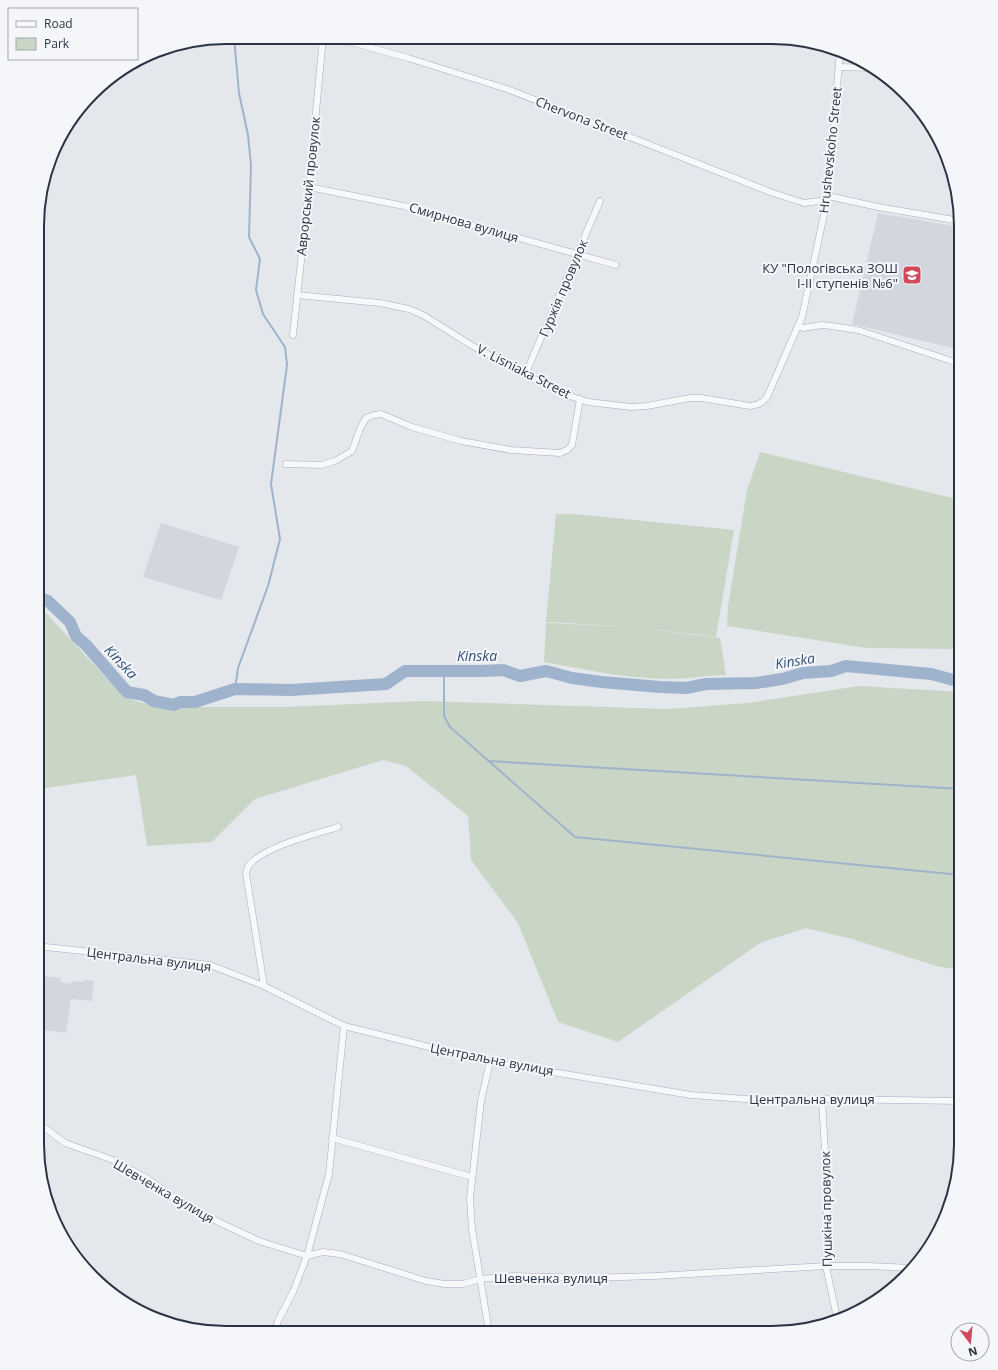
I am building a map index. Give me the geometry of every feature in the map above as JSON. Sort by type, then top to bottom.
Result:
[{"type":"street","name":"Аврорський провулок","points":[[293,335],[309,187],[321,44]]},
{"type":"street","name":"Chervona Street","points":[[358,44],[507,88],[791,200],[810,203],[828,198],[954,220]]},
{"type":"street","name":"Hrushevskoho Street","points":[[758,405],[767,397],[802,317],[828,198],[840,57]]},
{"type":"street","points":[[839,67],[862,68]]},
{"type":"street","name":"Смирнова вулиця","points":[[309,187],[404,206],[616,265]]},
{"type":"street","name":"Гуржія провулок","points":[[526,376],[600,201]]},
{"type":"street","name":"V. Lisniaka Street","points":[[297,295],[380,303],[409,309],[423,315],[471,345],[526,376],[580,399],[612,406],[631,407],[647,406],[690,398],[701,398],[750,406],[758,405]]},
{"type":"street","points":[[799,326],[803,328],[826,325],[858,330],[954,362]]},
{"type":"street","points":[[286,464],[321,466],[335,461],[352,451],[360,429],[366,418],[381,414],[412,426],[461,441],[511,450],[560,453],[567,450],[572,445],[580,399]]},
{"type":"street","points":[[264,986],[246,873],[247,867],[251,862],[264,853],[338,827]]},
{"type":"street","name":"Центральна вулиця","points":[[44,947],[210,965],[264,986],[344,1026],[490,1062],[691,1095],[759,1100],[822,1099],[954,1101]]},
{"type":"street","points":[[276,1326],[293,1292],[307,1256],[329,1174],[344,1026]]},
{"type":"street","points":[[488,1326],[472,1229],[470,1198],[481,1101],[490,1062]]},
{"type":"street","name":"Пушкіна провулок","points":[[822,1099],[826,1170],[826,1266],[836,1314]]},
{"type":"street","name":"Шевченка вулиця","points":[[44,1127],[65,1143],[113,1160],[148,1179],[188,1208],[259,1241],[307,1256],[323,1252],[340,1254],[426,1282],[463,1284],[480,1279],[512,1276],[589,1278],[655,1276],[826,1266],[906,1268]]},
{"type":"street","points":[[332,1138],[472,1177]]},
{"type":"shaded area","name":"КУ \"Пологівська ЗОШ І-ІІ ступенів №6\"","points":[[878,213],[954,226],[954,348],[852,324]]},
{"type":"shaded area","points":[[161,523],[239,547],[221,600],[143,577]]},
{"type":"shaded area","points":[[44,976],[61,978],[60,982],[71,984],[72,981],[94,981],[92,1001],[71,999],[66,1033],[44,1030]]},
{"type":"green space","points":[[760,452],[954,498],[954,649],[866,648],[727,626],[728,606],[747,490]]},
{"type":"green space","points":[[556,514],[574,514],[734,530],[716,637],[621,626],[546,622]]},
{"type":"green space","points":[[44,613],[47,614],[124,697],[155,707],[287,707],[422,701],[667,709],[748,703],[859,686],[954,692],[954,969],[936,966],[852,939],[806,928],[760,943],[618,1042],[558,1022],[518,923],[471,860],[468,816],[406,766],[383,760],[255,799],[212,842],[147,846],[136,775],[44,788]]},
{"type":"green space","points":[[546,623],[621,626],[720,638],[726,675],[675,679],[653,679],[606,673],[544,662]]},
{"type":"waterway","points":[[235,44],[239,93],[248,135],[251,165],[249,237],[260,259],[256,290],[263,314],[285,347],[287,365],[271,484],[280,539],[268,586],[238,668],[235,689]]},
{"type":"waterway","name":"Kinska","points":[[44,599],[48,601],[70,622],[76,636],[87,646],[127,692],[144,695],[154,701],[174,705],[180,702],[195,702],[235,689],[291,690],[386,684],[405,671],[503,670],[520,676],[546,671],[572,678],[602,682],[686,688],[706,684],[756,683],[782,679],[803,673],[831,671],[846,666],[931,674],[954,680]]},
{"type":"waterway","points":[[444,672],[444,716],[450,727],[575,837],[954,874]]},
{"type":"waterway","points":[[489,761],[954,789]]},
{"type":"place","name":"КУ \"Пологівська ЗОШ І-ІІ ступенів №6\"","points":[[912,275]]}]
